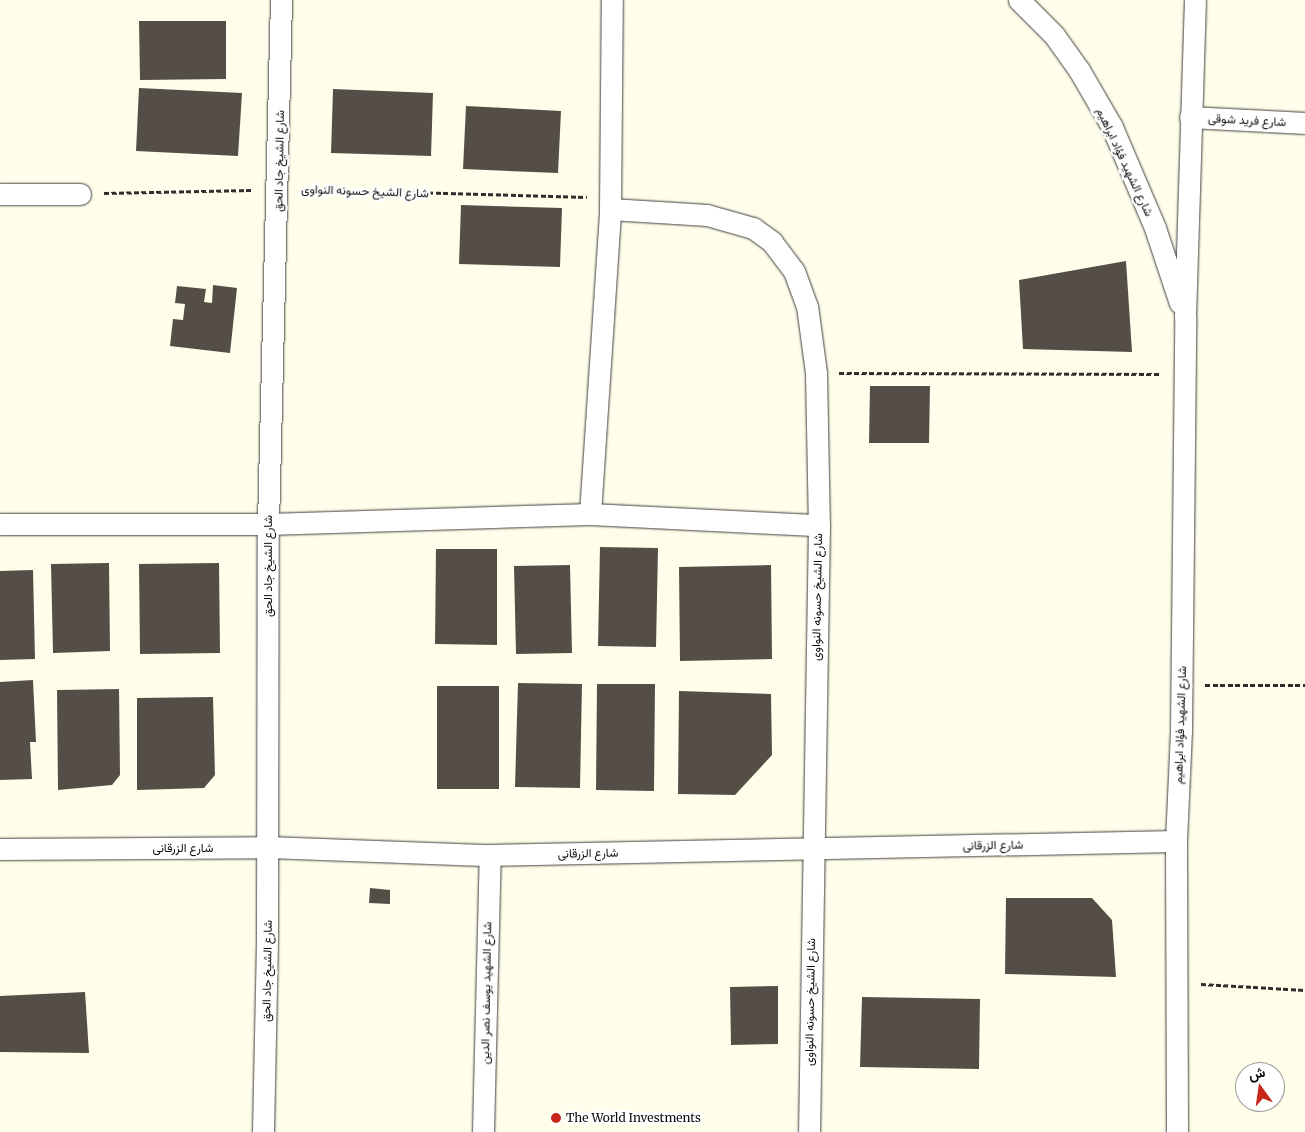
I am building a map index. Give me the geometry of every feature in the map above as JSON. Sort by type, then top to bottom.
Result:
[{"type":"street","name":"شارع الشيخ جاد الحق","points":[[263,1132],[268,847],[268,524],[278,189],[281,0]]},
{"type":"street","points":[[590,514],[610,204],[612,0]]},
{"type":"street","name":"شارع الشهيد فؤاد ابراهيم","points":[[1019,0],[1054,35],[1079,70],[1112,127],[1155,228],[1185,317]]},
{"type":"street","name":"شارع الشهيد فؤاد ابراهيم","points":[[1177,1132],[1178,983],[1176,841],[1181,685],[1185,317],[1195,0]]},
{"type":"street","name":"شارع فريد شوقى","points":[[1190,118],[1305,123]]},
{"type":"street","points":[[0,194],[80,194]]},
{"type":"street","name":"شارع الشيخ حسونه النواوى","points":[[610,204],[707,215],[753,228],[772,242],[802,286],[816,373],[818,525],[809,1132]]},
{"type":"street","points":[[0,524],[268,524],[590,514],[818,525]]},
{"type":"street","name":"شارع الزرقانى","points":[[0,849],[268,847],[490,855],[1176,841]]},
{"type":"street","name":"شارع الشهيد يوسف نصر الدين","points":[[483,1132],[490,855]]},
{"type":"path","name":"شارع الشيخ حسونه النواوى","points":[[80,194],[278,189],[610,204]]},
{"type":"path","points":[[816,373],[1184,374]]},
{"type":"path","points":[[1181,685],[1305,685]]},
{"type":"path","points":[[1178,983],[1305,990]]},
{"type":"building","points":[[139,21],[226,21],[226,79],[140,80]]},
{"type":"building","points":[[139,88],[242,93],[238,156],[136,151]]},
{"type":"building","points":[[333,89],[433,93],[431,156],[331,153]]},
{"type":"building","points":[[466,106],[561,111],[558,173],[463,169]]},
{"type":"building","points":[[461,205],[562,208],[560,267],[459,264]]},
{"type":"building","points":[[1126,261],[1132,352],[1023,349],[1019,280]]},
{"type":"building","points":[[213,285],[237,288],[230,353],[170,346],[173,319],[183,320],[185,304],[175,303],[177,286],[206,289],[204,302],[212,303]]},
{"type":"building","points":[[870,386],[930,386],[929,443],[869,443]]},
{"type":"building","points":[[600,547],[658,548],[656,647],[598,646]]},
{"type":"building","points":[[436,549],[497,549],[497,645],[435,644]]},
{"type":"building","points":[[109,563],[110,651],[53,653],[51,564]]},
{"type":"building","points":[[219,563],[220,653],[140,654],[139,564]]},
{"type":"building","points":[[570,565],[572,653],[516,654],[514,566]]},
{"type":"building","points":[[771,565],[772,659],[680,661],[679,567]]},
{"type":"building","points":[[33,570],[35,659],[0,660],[0,571]]},
{"type":"building","points":[[33,680],[36,742],[30,742],[32,779],[0,780],[0,682]]},
{"type":"building","points":[[518,683],[582,684],[580,788],[515,787]]},
{"type":"building","points":[[597,684],[655,684],[654,791],[596,790]]},
{"type":"building","points":[[437,686],[499,686],[499,789],[437,789]]},
{"type":"building","points":[[119,689],[120,775],[112,785],[58,790],[57,690]]},
{"type":"building","points":[[679,691],[771,694],[772,755],[735,795],[678,794]]},
{"type":"building","points":[[213,697],[215,775],[204,788],[137,790],[137,698]]},
{"type":"building","points":[[370,888],[390,890],[390,904],[369,903]]},
{"type":"building","points":[[1006,898],[1092,898],[1112,920],[1116,977],[1005,974]]},
{"type":"building","points":[[778,986],[778,1044],[731,1045],[730,987]]},
{"type":"building","points":[[85,992],[89,1053],[0,1052],[0,996]]},
{"type":"building","points":[[862,997],[980,999],[979,1069],[860,1067]]},
{"type":"place","name":"The World Investments","points":[[556,1118]]}]
